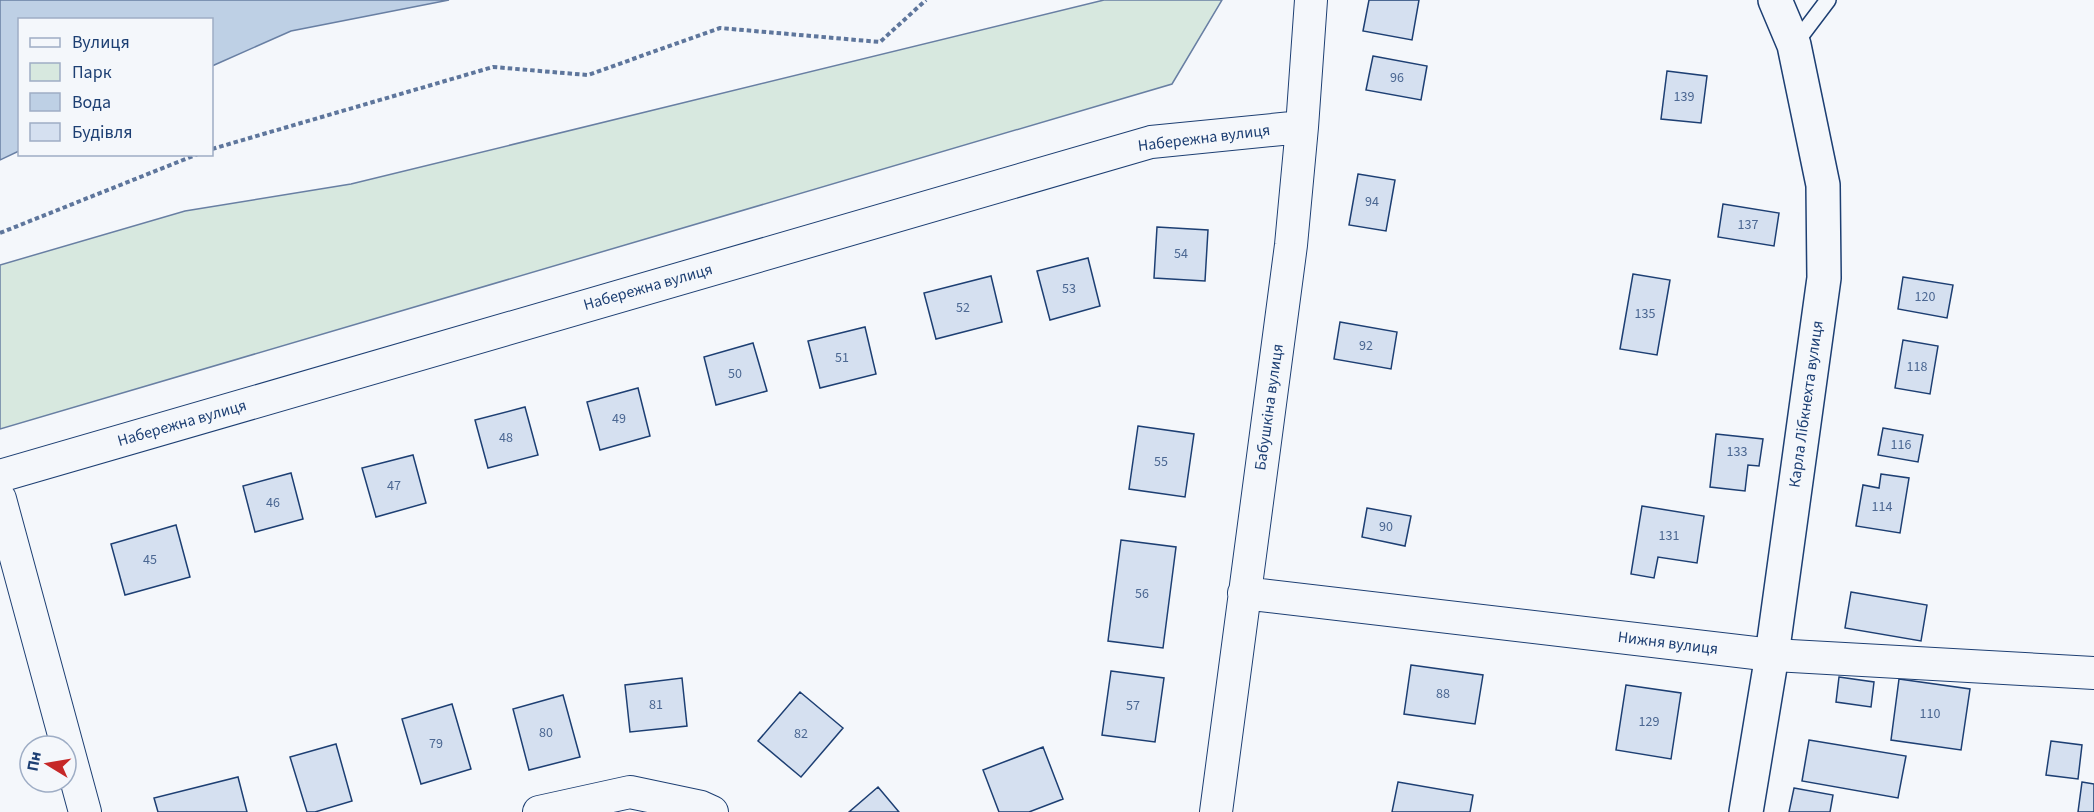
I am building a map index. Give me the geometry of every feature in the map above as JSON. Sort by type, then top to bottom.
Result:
[{"type":"street","name":"Бабушкіна вулиця","points":[[1216,812],[1291,245],[1311,0]]},
{"type":"street","name":"Карла Лібкнехта вулиця","points":[[1746,812],[1772,655],[1824,278],[1823,185],[1794,45],[1775,0]]},
{"type":"street","name":"Набережна вулиця","points":[[0,476],[1151,141],[1302,127]]},
{"type":"street","points":[[0,499],[85,812]]},
{"type":"street","name":"Нижня вулиця","points":[[1244,593],[1772,655],[2094,673]]},
{"type":"street","points":[[538,812],[630,792],[701,807],[712,812]]},
{"type":"lane","points":[[1794,45],[1828,0]]},
{"type":"path","points":[[213,149],[493,67],[588,75],[720,28],[880,42],[926,0]]},
{"type":"path","points":[[0,233],[193,156]]},
{"type":"green space","points":[[1104,0],[1222,0],[1172,84],[0,429],[0,265],[185,211],[351,184]]},
{"type":"water","points":[[0,0],[449,0],[291,31],[213,66],[213,18],[18,18],[18,151],[0,160]]},
{"type":"building","points":[[1369,0],[1419,0],[1412,40],[1363,31]]},
{"type":"building","points":[[1373,56],[1427,66],[1421,100],[1366,90]]},
{"type":"building","points":[[1667,71],[1707,76],[1701,123],[1661,119]]},
{"type":"building","points":[[1358,174],[1395,180],[1386,231],[1349,225]]},
{"type":"building","points":[[1723,204],[1779,213],[1774,246],[1718,237]]},
{"type":"building","points":[[1157,227],[1208,230],[1205,281],[1154,278]]},
{"type":"building","points":[[1088,258],[1100,306],[1050,320],[1037,271]]},
{"type":"building","points":[[1633,274],[1670,280],[1657,355],[1620,349]]},
{"type":"building","points":[[991,276],[1002,322],[936,339],[924,293]]},
{"type":"building","points":[[1903,277],[1953,285],[1947,318],[1898,309]]},
{"type":"building","points":[[1340,322],[1397,332],[1391,369],[1334,359]]},
{"type":"building","points":[[865,327],[876,374],[820,388],[808,341]]},
{"type":"building","points":[[1903,340],[1938,346],[1930,394],[1895,388]]},
{"type":"building","points":[[753,343],[767,391],[716,405],[704,357]]},
{"type":"building","points":[[638,388],[650,436],[600,450],[587,402]]},
{"type":"building","points":[[525,407],[538,455],[488,468],[475,420]]},
{"type":"building","points":[[1138,426],[1194,434],[1185,497],[1129,489]]},
{"type":"building","points":[[1883,428],[1923,435],[1918,462],[1878,455]]},
{"type":"building","points":[[1716,434],[1763,439],[1759,466],[1748,465],[1745,491],[1710,487]]},
{"type":"building","points":[[413,455],[426,503],[376,517],[362,468]]},
{"type":"building","points":[[291,473],[303,519],[255,532],[243,486]]},
{"type":"building","points":[[1881,474],[1909,478],[1900,533],[1856,526],[1863,485],[1879,488]]},
{"type":"building","points":[[1642,506],[1704,516],[1697,563],[1658,557],[1654,578],[1631,574]]},
{"type":"building","points":[[1367,508],[1411,516],[1405,546],[1362,537]]},
{"type":"building","points":[[176,525],[190,577],[125,595],[111,544]]},
{"type":"building","points":[[1121,540],[1176,547],[1163,648],[1108,641]]},
{"type":"building","points":[[1851,592],[1927,605],[1921,641],[1845,628]]},
{"type":"building","points":[[1411,665],[1483,675],[1475,724],[1404,714]]},
{"type":"building","points":[[1111,671],[1164,678],[1155,742],[1102,735]]},
{"type":"building","points":[[1839,677],[1874,682],[1871,707],[1836,702]]},
{"type":"building","points":[[682,678],[687,726],[630,732],[625,685]]},
{"type":"building","points":[[1899,679],[1970,689],[1961,750],[1891,740]]},
{"type":"building","points":[[1626,685],[1681,693],[1671,759],[1616,750]]},
{"type":"building","points":[[800,692],[843,728],[801,777],[758,741]]},
{"type":"building","points":[[563,695],[580,757],[529,770],[513,709]]},
{"type":"building","points":[[452,704],[471,769],[421,784],[402,719]]},
{"type":"building","points":[[1809,740],[1906,756],[1898,798],[1802,781]]},
{"type":"building","points":[[2051,741],[2082,745],[2078,779],[2046,775]]},
{"type":"building","points":[[336,744],[352,801],[315,812],[307,812],[290,757]]},
{"type":"building","points":[[1043,747],[1063,799],[1029,812],[999,812],[983,770]]},
{"type":"building","points":[[238,777],[247,812],[158,812],[154,798]]},
{"type":"building","points":[[1398,782],[1473,795],[1470,812],[1392,812]]},
{"type":"building","points":[[2082,782],[2094,784],[2094,812],[2078,812]]},
{"type":"building","points":[[878,787],[899,812],[849,812]]},
{"type":"building","points":[[1794,788],[1833,795],[1830,812],[1789,812]]}]
